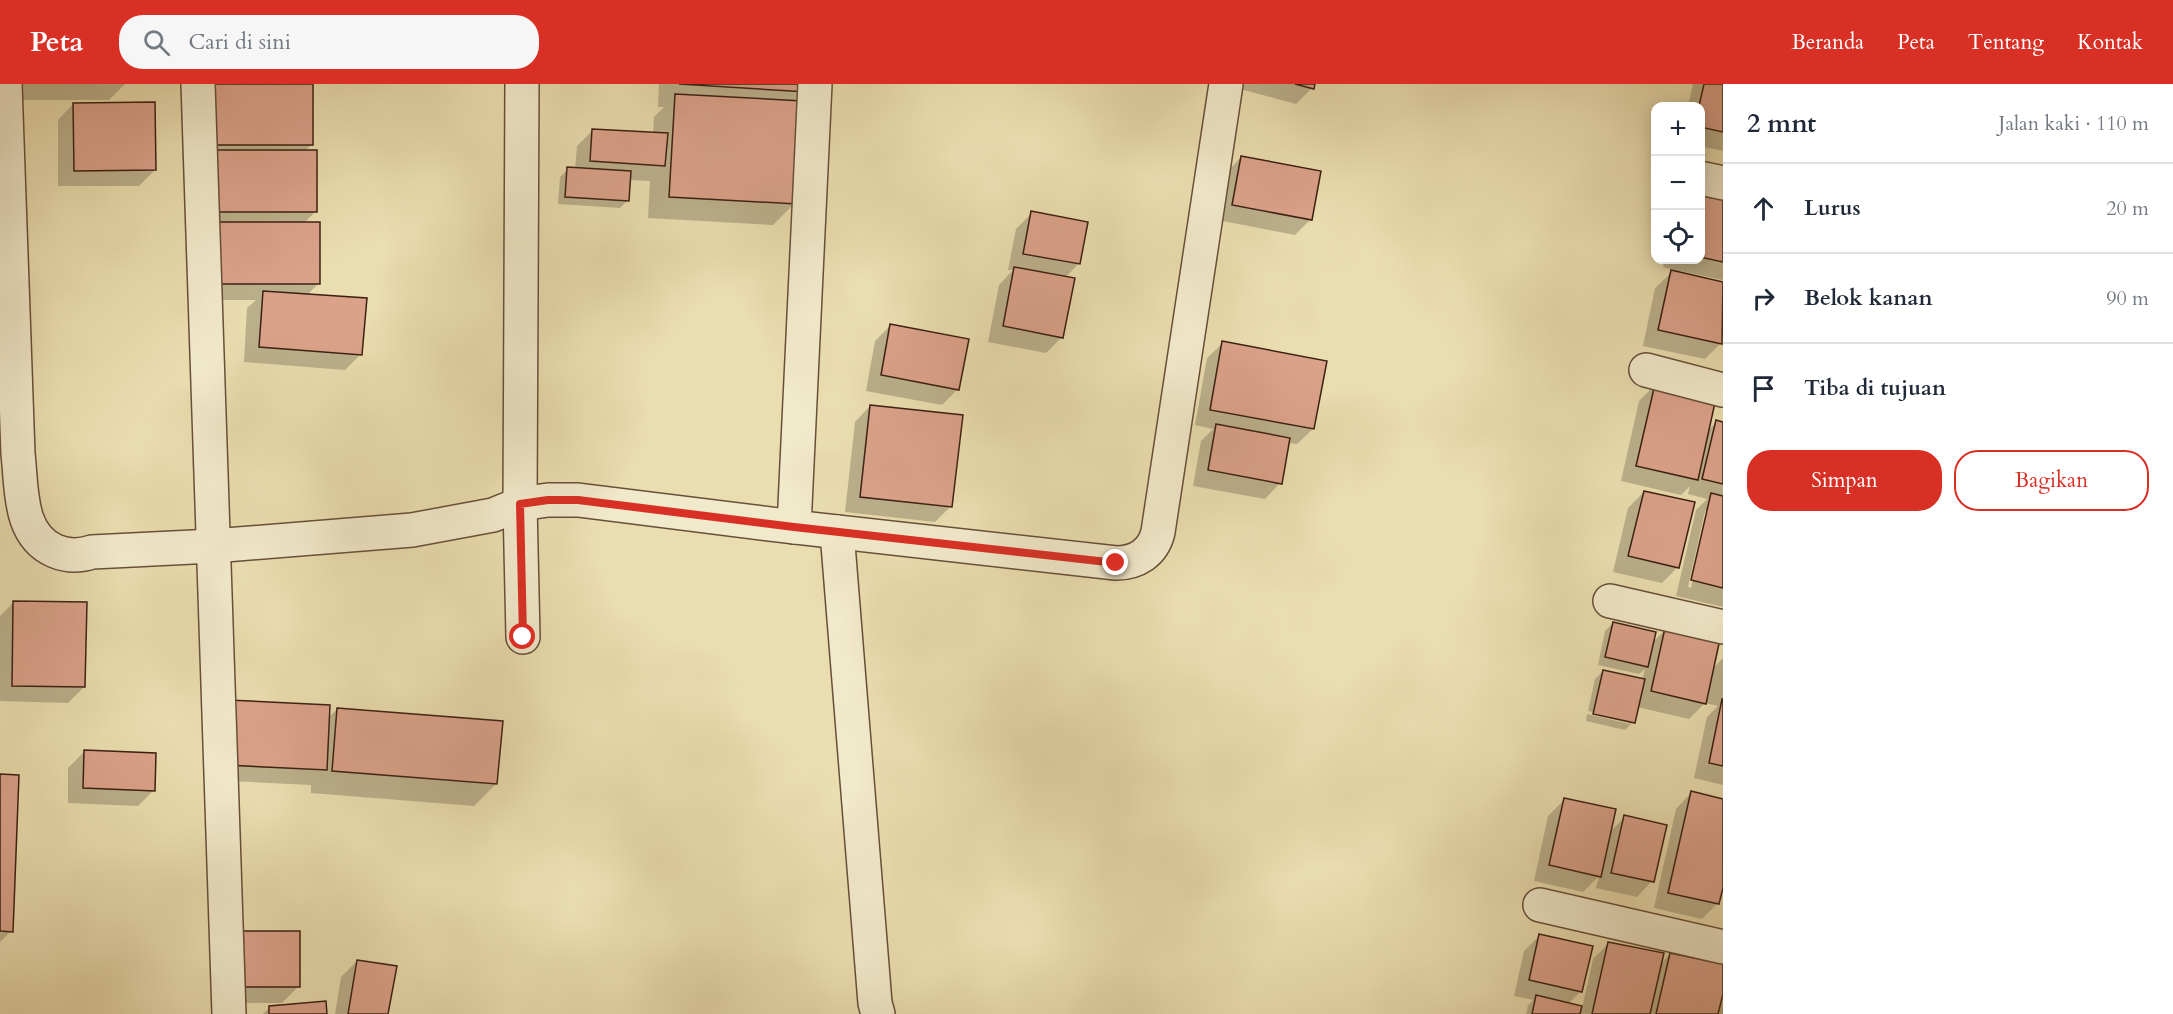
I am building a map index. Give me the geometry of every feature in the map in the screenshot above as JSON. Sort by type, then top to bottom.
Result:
[{"type":"street","points":[[5,84],[18,454],[12,507],[45,546],[60,553],[76,555],[92,552],[213,546],[412,530],[493,515],[520,504],[548,500],[578,500],[1116,563],[1134,560],[1150,549],[1158,532],[1226,84]]},
{"type":"street","points":[[198,84],[229,1014]]},
{"type":"street","points":[[522,84],[520,504],[523,637]]},
{"type":"street","points":[[794,527],[815,84]]},
{"type":"street","points":[[1705,179],[1723,183]]},
{"type":"street","points":[[1646,370],[1723,390]]},
{"type":"street","points":[[837,532],[875,1003],[878,1014]]},
{"type":"street","points":[[1610,601],[1723,627]]},
{"type":"street","points":[[1540,904],[1723,947]]},
{"type":"building","points":[[205,84],[313,84],[313,145],[205,145]]},
{"type":"building","points":[[679,84],[807,84],[807,92]]},
{"type":"building","points":[[1295,84],[1315,84],[1314,89]]},
{"type":"building","points":[[1704,84],[1723,84],[1723,132],[1705,128],[1705,102],[1700,102]]},
{"type":"building","points":[[675,94],[803,101],[797,204],[669,197]]},
{"type":"building","points":[[155,102],[156,170],[74,171],[73,103]]},
{"type":"building","points":[[592,129],[668,133],[665,166],[590,161]]},
{"type":"building","points":[[209,150],[317,150],[317,212],[209,212]]},
{"type":"building","points":[[1241,156],[1321,171],[1312,220],[1232,205]]},
{"type":"building","points":[[567,167],[631,171],[629,201],[565,197]]},
{"type":"building","points":[[1705,194],[1723,198],[1723,262],[1705,258]]},
{"type":"building","points":[[1031,211],[1088,222],[1080,264],[1023,254]]},
{"type":"building","points":[[211,222],[320,222],[320,284],[211,284]]},
{"type":"building","points":[[1014,267],[1075,278],[1063,338],[1003,326]]},
{"type":"building","points":[[1671,270],[1723,282],[1722,344],[1658,330]]},
{"type":"building","points":[[263,291],[367,298],[362,355],[259,347]]},
{"type":"building","points":[[890,324],[969,339],[959,390],[881,375]]},
{"type":"building","points":[[1222,341],[1327,361],[1314,429],[1210,410]]},
{"type":"building","points":[[1655,384],[1716,398],[1698,480],[1636,466]]},
{"type":"building","points":[[870,405],[963,415],[952,507],[860,497]]},
{"type":"building","points":[[1716,420],[1723,422],[1723,484],[1702,479]]},
{"type":"building","points":[[1216,424],[1290,438],[1282,484],[1208,470]]},
{"type":"building","points":[[1644,491],[1695,502],[1679,568],[1628,556]]},
{"type":"building","points":[[1711,493],[1723,496],[1723,588],[1691,580]]},
{"type":"building","points":[[13,601],[87,602],[85,687],[12,686]]},
{"type":"building","points":[[1613,622],[1656,632],[1648,667],[1605,657]]},
{"type":"building","points":[[1665,628],[1720,639],[1706,704],[1651,691]]},
{"type":"building","points":[[1603,670],[1645,679],[1635,723],[1593,714]]},
{"type":"building","points":[[1723,699],[1723,766],[1709,763]]},
{"type":"building","points":[[228,700],[330,705],[327,770],[225,765]]},
{"type":"building","points":[[337,708],[503,721],[497,784],[332,771]]},
{"type":"building","points":[[84,750],[156,753],[155,791],[83,788]]},
{"type":"building","points":[[0,774],[19,775],[13,932],[0,931]]},
{"type":"building","points":[[1691,791],[1723,799],[1723,888],[1719,904],[1668,893]]},
{"type":"building","points":[[1564,798],[1616,809],[1601,877],[1549,865]]},
{"type":"building","points":[[1624,815],[1667,825],[1654,882],[1611,873]]},
{"type":"building","points":[[235,931],[300,931],[300,987],[235,987]]},
{"type":"building","points":[[1539,934],[1593,946],[1582,992],[1529,980]]},
{"type":"building","points":[[1608,942],[1664,953],[1650,1014],[1592,1014]]},
{"type":"building","points":[[1670,953],[1723,964],[1723,994],[1718,1014],[1656,1014]]},
{"type":"building","points":[[357,960],[397,966],[388,1014],[348,1014]]},
{"type":"building","points":[[1536,995],[1582,1006],[1580,1014],[1532,1014]]},
{"type":"building","points":[[326,1001],[327,1014],[269,1014],[269,1006]]},
{"type":"route","points":[[523,637],[520,504],[548,500],[578,500],[1116,563]]}]
